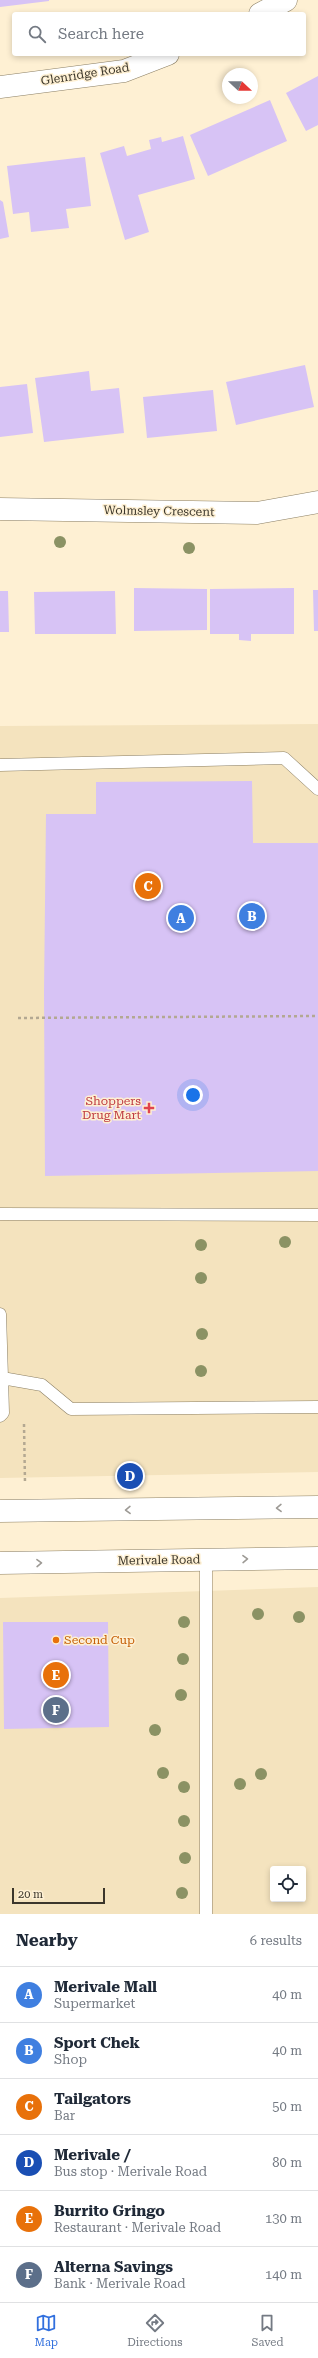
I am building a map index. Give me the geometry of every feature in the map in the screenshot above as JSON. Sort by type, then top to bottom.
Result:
[{"type":"main road","points":[[264,12],[286,0]]},
{"type":"main road","name":"Glenridge Road","points":[[0,87],[124,71],[163,56]]},
{"type":"main road","name":"Wolmsley Crescent","points":[[0,509],[257,513],[318,502]]},
{"type":"main road","points":[[0,1512],[318,1507]]},
{"type":"main road","name":"Merivale Road","points":[[0,1563],[318,1558]]},
{"type":"lane","points":[[0,765],[284,758],[318,789]]},
{"type":"lane","points":[[0,1214],[318,1215]]},
{"type":"lane","points":[[0,1314],[3,1413],[0,1416]]},
{"type":"lane","points":[[2,1378],[42,1385],[71,1408],[318,1407]]},
{"type":"lane","points":[[206,1560],[206,1914]]},
{"type":"path","points":[[18,1018],[318,1016]]},
{"type":"path","points":[[24,1381],[25,1487]]},
{"type":"shaded area","points":[[318,724],[318,1472],[0,1478],[0,726]]},
{"type":"shaded area","points":[[318,1587],[318,1914],[0,1914],[0,1598]]},
{"type":"building","points":[[0,0],[49,0],[49,1],[0,7]]},
{"type":"building","points":[[318,76],[318,125],[306,131],[286,93]]},
{"type":"building","points":[[270,100],[287,141],[208,176],[190,135]]},
{"type":"building","points":[[183,136],[195,179],[138,195],[149,232],[125,240],[100,153],[124,146],[127,156],[151,149],[149,140],[161,137],[162,142]]},
{"type":"building","points":[[85,157],[91,206],[66,209],[69,228],[31,232],[29,212],[13,214],[7,166]]},
{"type":"building","points":[[0,200],[3,202],[9,237],[0,239]]},
{"type":"building","points":[[305,365],[314,407],[236,425],[226,382]]},
{"type":"building","points":[[89,371],[91,391],[119,388],[124,433],[44,442],[35,378]]},
{"type":"building","points":[[27,384],[33,433],[0,437],[0,387]]},
{"type":"building","points":[[213,390],[217,431],[147,438],[143,397]]},
{"type":"building","points":[[134,588],[207,589],[207,630],[134,631]]},
{"type":"building","points":[[294,588],[294,634],[251,634],[251,641],[239,640],[239,634],[210,634],[210,589]]},
{"type":"building","points":[[313,590],[318,590],[318,631],[314,631]]},
{"type":"building","points":[[0,591],[8,591],[9,632],[0,632]]},
{"type":"building","points":[[115,591],[116,634],[35,634],[34,592]]},
{"type":"building","points":[[252,781],[253,843],[318,843],[318,1171],[45,1176],[44,992],[46,814],[96,814],[96,782]]},
{"type":"building","points":[[3,1622],[108,1622],[109,1727],[4,1729]]},
{"type":"place","name":"Tailgators","points":[[148,886]]},
{"type":"place","name":"Sport Chek","points":[[252,916]]},
{"type":"place","name":"Merivale Mall","points":[[181,918]]},
{"type":"place","name":"Shoppers Drug Mart","points":[[149,1108]]},
{"type":"place","name":"Merivale /","points":[[130,1476]]},
{"type":"place","name":"Second Cup","points":[[56,1640]]},
{"type":"place","name":"Burrito Gringo","points":[[56,1675]]},
{"type":"place","name":"Alterna Savings","points":[[56,1710]]}]
